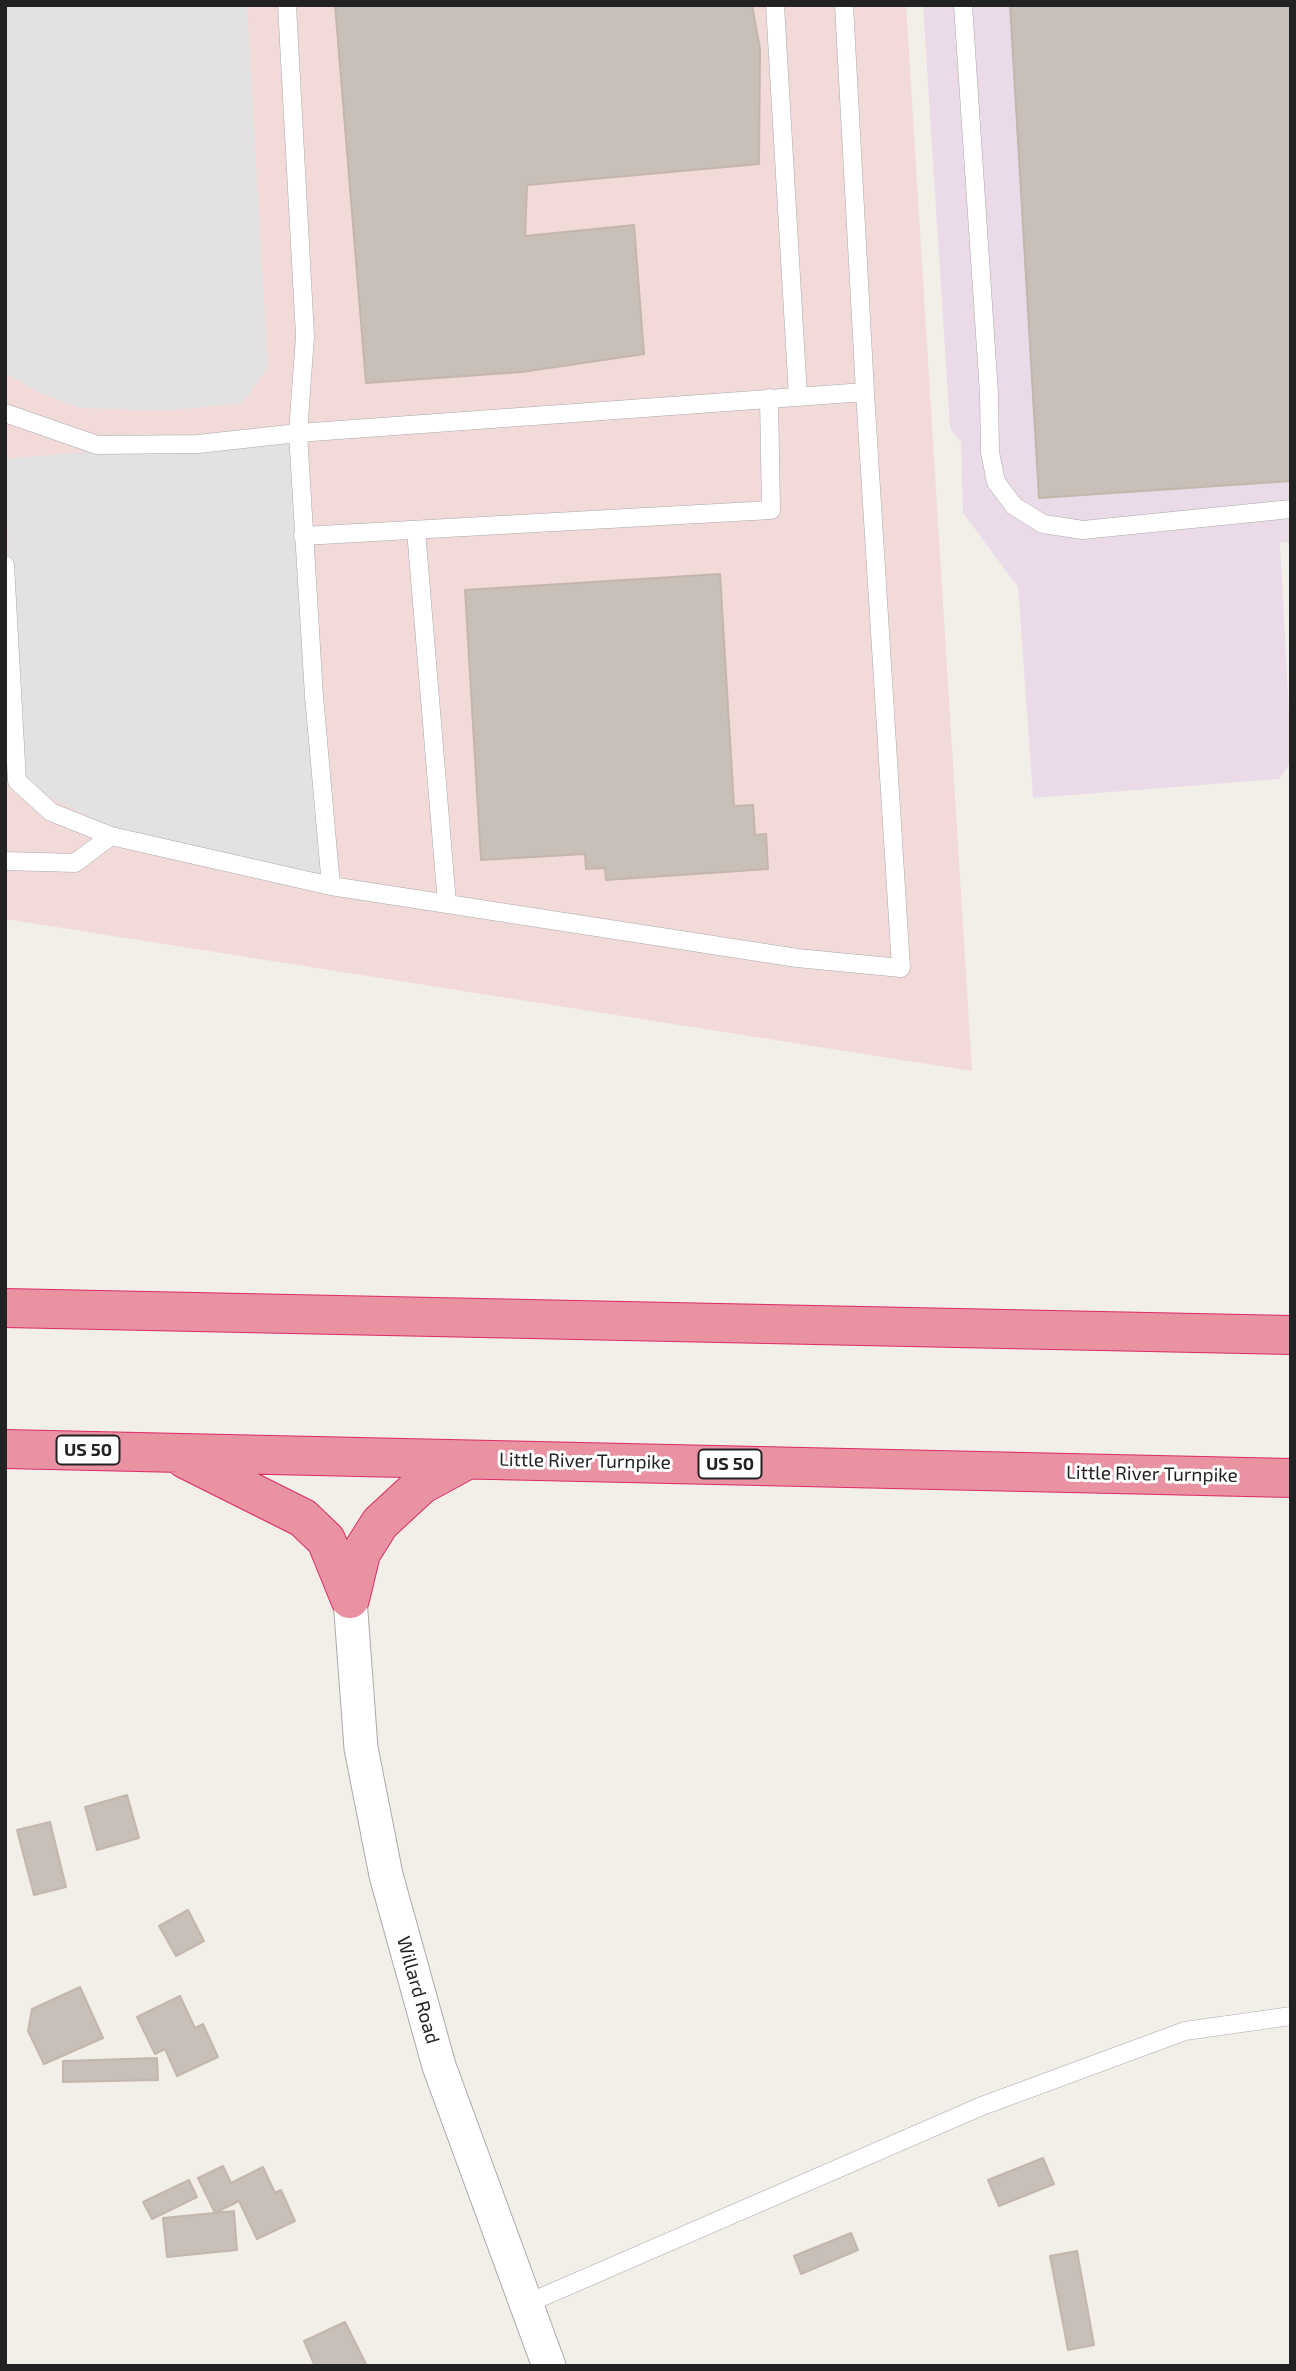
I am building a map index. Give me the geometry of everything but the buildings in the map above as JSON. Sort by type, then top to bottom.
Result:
[{"type":"highway","points":[[5,1308],[1291,1335]]},
{"type":"highway","name":"Little River Turnpike","points":[[5,1448],[1291,1478]]},
{"type":"highway","points":[[170,1452],[282,1505],[303,1518],[326,1540],[351,1599]]},
{"type":"highway","points":[[351,1599],[361,1553],[380,1523],[421,1485],[467,1460]]},
{"type":"street","name":"Willard Road","points":[[351,1599],[361,1748],[386,1875],[439,2066],[549,2366]]},
{"type":"lane","points":[[286,5],[304,336],[298,433],[303,536],[331,886]]},
{"type":"lane","points":[[775,5],[798,396]]},
{"type":"lane","points":[[5,565],[9,702],[17,781],[51,812],[111,836],[331,886],[797,958],[901,968],[844,5]]},
{"type":"lane","points":[[963,5],[989,394],[990,452],[996,482],[1014,506],[1044,524],[1083,530],[1291,509]]},
{"type":"lane","points":[[5,413],[97,445],[198,444],[298,433],[865,392]]},
{"type":"lane","points":[[303,536],[771,510],[769,398]]},
{"type":"lane","points":[[416,530],[447,904]]},
{"type":"lane","points":[[5,861],[75,863],[111,836]]},
{"type":"lane","points":[[526,2304],[982,2106],[1185,2031],[1291,2016]]},
{"type":"shaded area","points":[[5,5],[906,5],[972,1071],[5,919]]},
{"type":"shaded area","points":[[5,5],[247,5],[268,367],[243,403],[164,411],[80,408],[37,392],[5,372]]},
{"type":"shaded area","points":[[923,5],[1291,5],[1291,542],[1280,543],[1291,752],[1288,767],[1279,779],[1033,798],[1018,587],[963,513],[961,442],[950,428]]},
{"type":"shaded area","points":[[298,433],[331,886],[144,843],[17,781],[5,459]]}]
